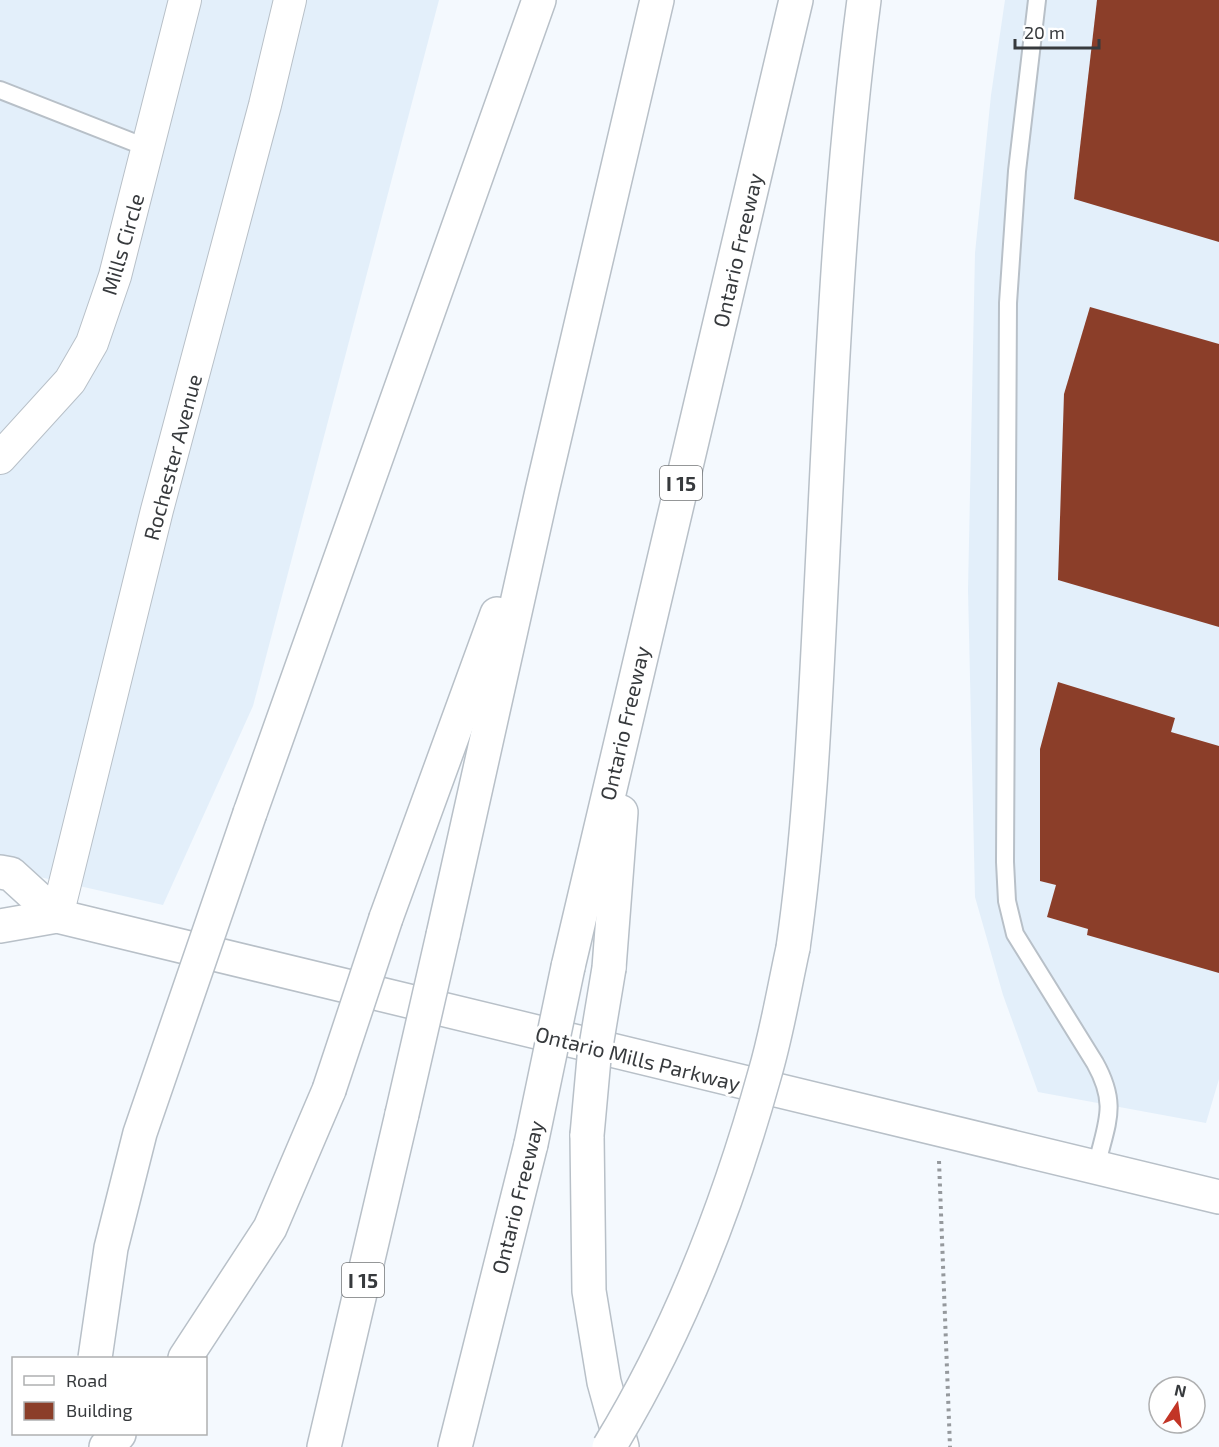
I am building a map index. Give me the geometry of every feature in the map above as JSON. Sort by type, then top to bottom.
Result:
[{"type":"main road","points":[[95,1357],[111,1248],[140,1133],[250,813],[539,0]]},
{"type":"main road","name":"I 15","points":[[324,1447],[402,1114],[542,491],[657,0]]},
{"type":"main road","name":"Ontario Freeway","points":[[455,1447],[531,1144],[568,967],[628,705],[796,0]]},
{"type":"main road","points":[[609,1447],[630,1413],[685,1303],[729,1192],[766,1071],[793,948],[812,765],[841,222],[852,88],[864,0]]},
{"type":"main road","points":[[186,1357],[270,1228],[329,1090],[386,918],[542,491]]},
{"type":"main road","points":[[622,1447],[604,1382],[590,1291],[587,1136],[594,1058],[609,968],[628,705]]},
{"type":"main road","name":"Ontario Mills Parkway","points":[[0,872],[11,874],[57,916]]},
{"type":"main road","name":"Ontario Mills Parkway","points":[[0,926],[57,916],[1219,1197]]},
{"type":"main road","points":[[106,1447],[118,1435]]},
{"type":"street","name":"Mills Circle","points":[[0,458],[70,381],[92,343],[115,276],[185,0]]},
{"type":"street","name":"Rochester Avenue","points":[[57,916],[157,510],[265,105],[290,0]]},
{"type":"lane","points":[[1037,0],[1017,171],[1008,303],[1005,862],[1008,901],[1015,934],[1105,1080],[1111,1101],[1096,1168]]},
{"type":"lane","points":[[0,90],[148,148]]},
{"type":"path","points":[[938,1130],[950,1447]]},
{"type":"shaded area","points":[[0,0],[439,0],[253,706],[163,905],[0,868]]},
{"type":"shaded area","points":[[1005,0],[1219,0],[1219,1079],[1206,1123],[1038,1092],[1003,995],[975,897],[968,590],[975,253],[991,95]]},
{"type":"building","points":[[1097,0],[1219,0],[1219,242],[1074,199]]},
{"type":"building","points":[[1090,307],[1219,344],[1219,627],[1058,580],[1064,394]]},
{"type":"building","points":[[1058,682],[1175,718],[1171,732],[1219,746],[1219,973],[1087,935],[1088,929],[1047,917],[1056,885],[1040,881],[1040,749]]}]
